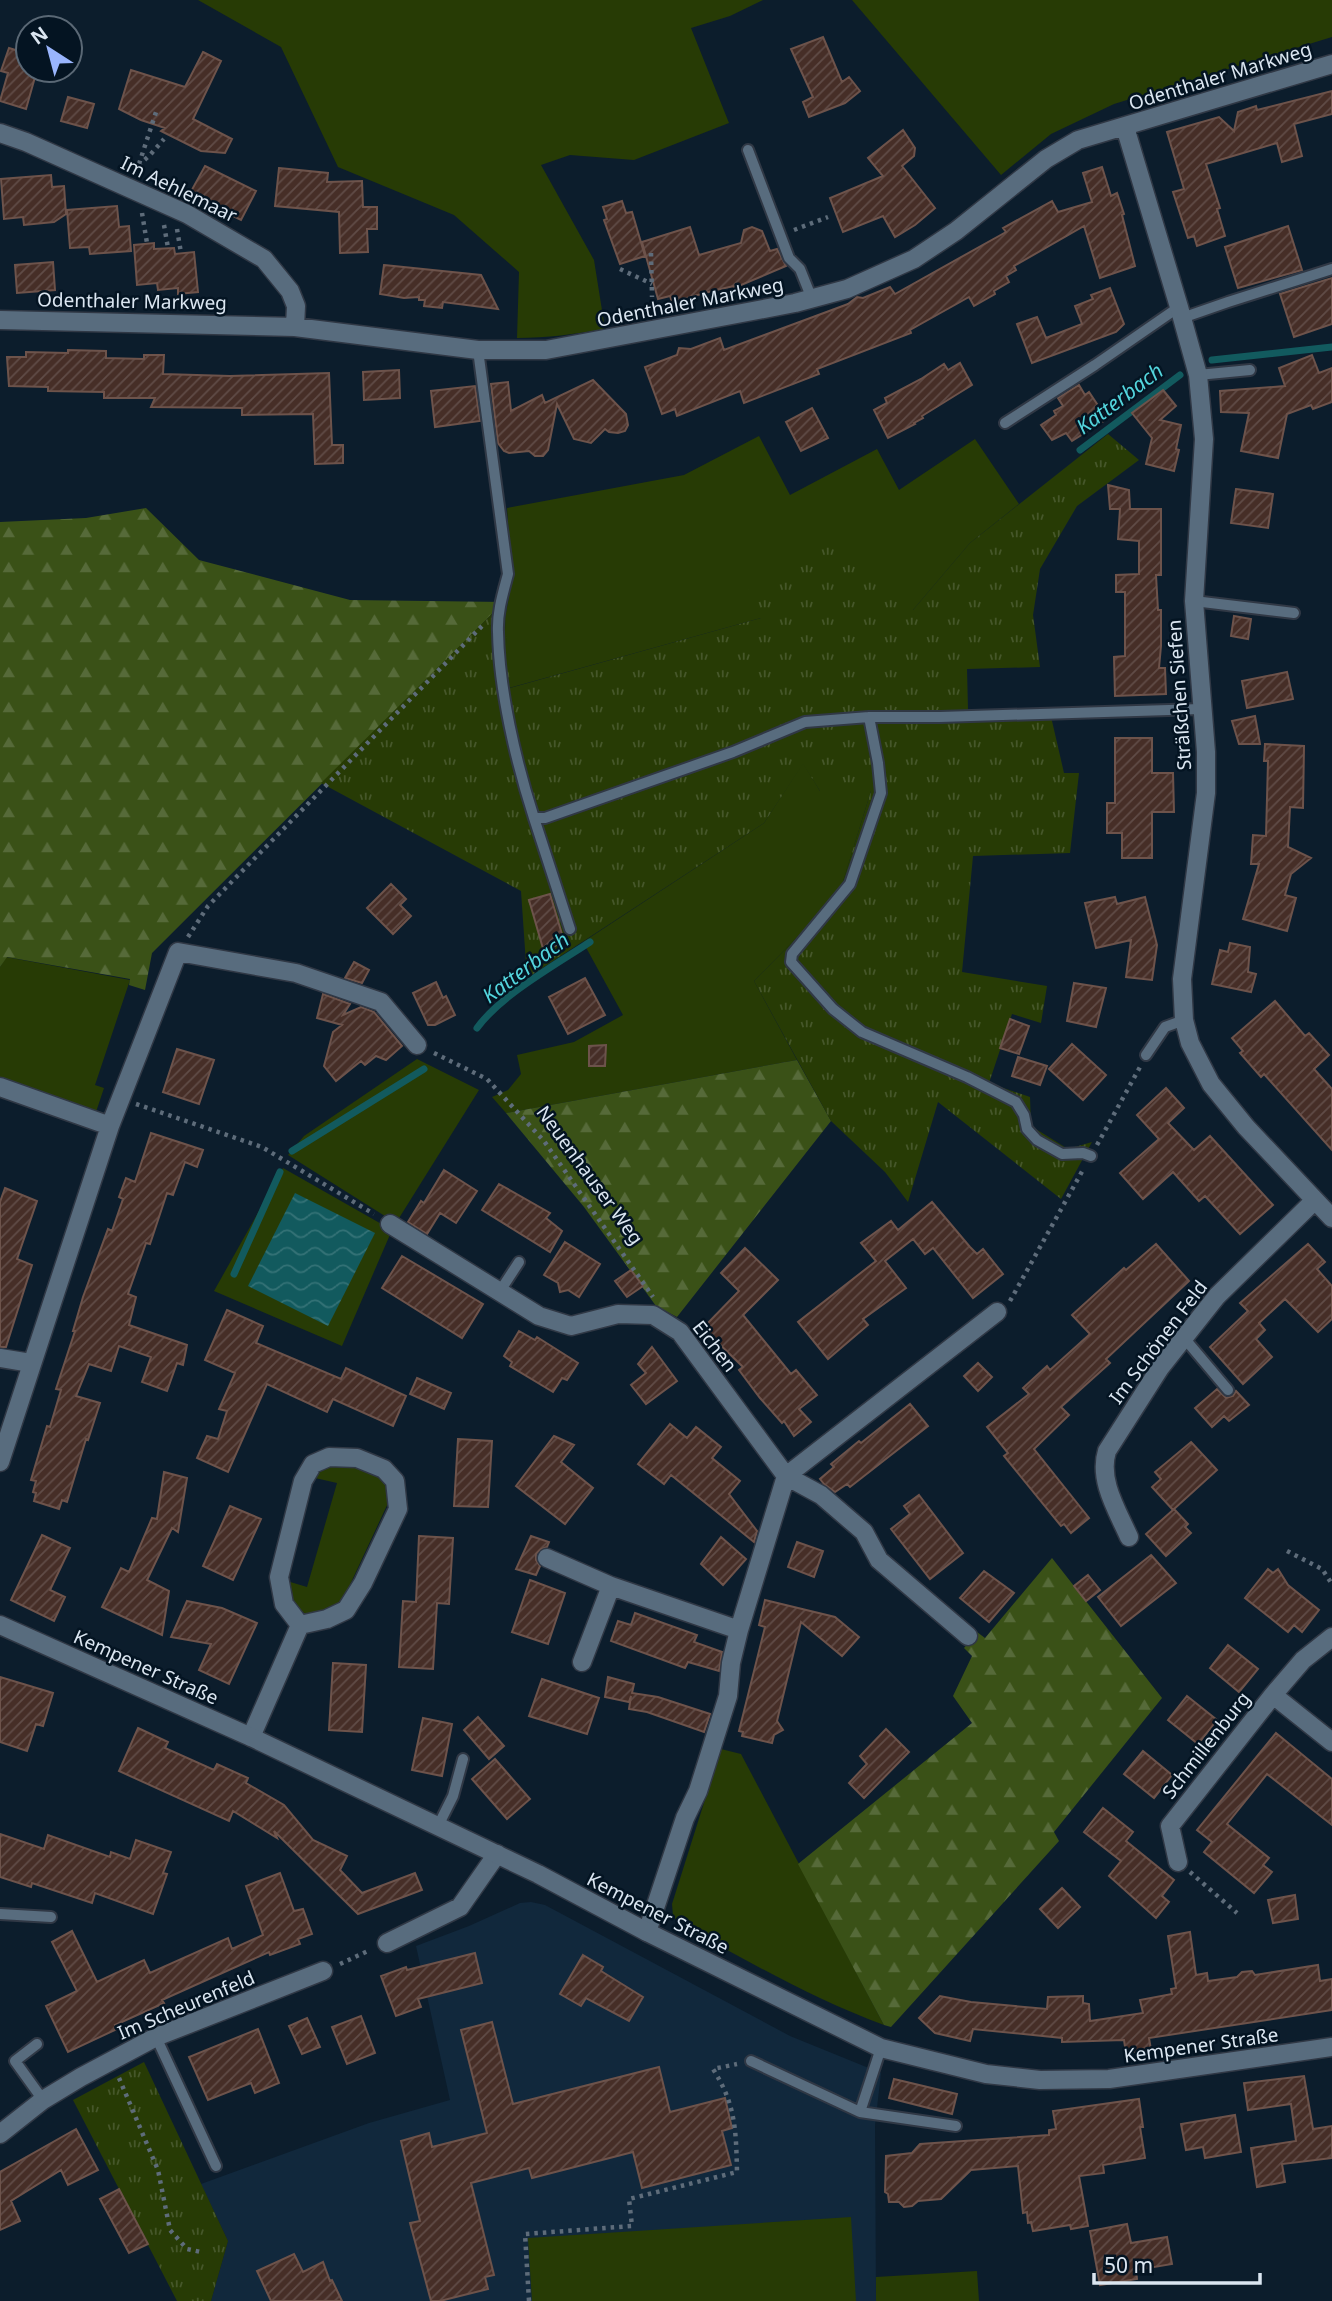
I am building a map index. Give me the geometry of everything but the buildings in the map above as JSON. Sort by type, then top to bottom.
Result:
[{"type":"street","name":"Odenthaler Markweg","points":[[0,320],[295,327],[478,350],[546,350],[811,299],[847,289],[914,260],[956,231],[1046,159],[1078,140],[1332,64]]},
{"type":"street","name":"Sträßchen Siefen","points":[[1125,127],[1198,375],[1204,439],[1194,601],[1206,752],[1206,793],[1182,979],[1184,1020],[1190,1043],[1211,1084],[1246,1127],[1332,1218]]},
{"type":"street","name":"Im Aehlemaar","points":[[0,133],[187,214],[264,259],[290,290],[296,306],[295,327]]},
{"type":"street","points":[[0,1462],[110,1125],[178,952],[296,973],[382,1002],[417,1045]]},
{"type":"street","points":[[0,1087],[110,1125]]},
{"type":"street","name":"Im Schönen Feld","points":[[1129,1537],[1104,1476],[1103,1464],[1107,1451],[1160,1368],[1217,1296],[1315,1200]]},
{"type":"street","name":"Eichen","points":[[390,1224],[539,1316],[571,1326],[628,1314],[653,1314],[668,1322],[680,1332],[786,1476],[821,1496],[864,1532],[879,1560],[968,1636]]},
{"type":"street","points":[[648,1932],[684,1818],[698,1791],[728,1696],[731,1663],[739,1630],[786,1476],[997,1312]]},
{"type":"street","points":[[0,1358],[31,1363]]},
{"type":"street","points":[[329,1457],[357,1458],[384,1469],[395,1481],[398,1509],[363,1583],[346,1611],[327,1619],[300,1625],[284,1604],[279,1577],[303,1481],[313,1464],[329,1457]]},
{"type":"street","points":[[547,1558],[611,1586],[739,1630]]},
{"type":"street","points":[[582,1662],[611,1586]]},
{"type":"street","name":"Kempener Straße","points":[[0,1625],[251,1737],[497,1854],[881,2048],[986,2074],[1040,2080],[1109,2079],[1332,2048]]},
{"type":"street","points":[[251,1737],[300,1625]]},
{"type":"street","name":"Schmillenburg","points":[[1178,1862],[1170,1826],[1303,1660],[1332,1637]]},
{"type":"street","name":"Schmillenburg","points":[[1273,1695],[1332,1742]]},
{"type":"street","points":[[387,1943],[460,1907],[497,1854]]},
{"type":"street","name":"Im Scheurenfeld","points":[[0,2134],[44,2100],[156,2037],[323,1971]]},
{"type":"lane","points":[[748,150],[789,258],[800,268],[811,299]]},
{"type":"lane","points":[[1005,423],[1181,313],[1332,269]]},
{"type":"lane","points":[[478,350],[508,573],[499,609],[498,632],[505,701],[525,790],[570,929]]},
{"type":"lane","points":[[1198,375],[1250,370]]},
{"type":"lane","points":[[1194,601],[1294,613]]},
{"type":"lane","points":[[534,818],[545,818],[624,792],[805,722],[869,717],[1201,709]]},
{"type":"lane","points":[[869,717],[881,793],[850,884],[792,954],[791,962],[833,1009],[862,1032],[967,1077],[1016,1102],[1024,1115],[1027,1129],[1037,1140],[1062,1154],[1083,1153],[1091,1156]]},
{"type":"lane","points":[[1146,1055],[1165,1027],[1184,1020]]},
{"type":"lane","points":[[500,1291],[519,1262]]},
{"type":"lane","points":[[1185,1339],[1228,1390]]},
{"type":"lane","points":[[438,1826],[453,1796],[463,1759]]},
{"type":"lane","points":[[0,1914],[51,1917]]},
{"type":"lane","points":[[156,2037],[216,2166]]},
{"type":"lane","points":[[37,2044],[15,2062],[44,2100]]},
{"type":"lane","points":[[860,2112],[881,2048]]},
{"type":"lane","points":[[751,2061],[860,2112],[956,2126]]},
{"type":"path","points":[[139,165],[158,109]]},
{"type":"path","points":[[118,183],[164,139]]},
{"type":"path","points":[[780,236],[828,217]]},
{"type":"path","points":[[651,253],[652,297]]},
{"type":"path","points":[[620,268],[652,285]]},
{"type":"path","points":[[178,952],[208,906],[499,609]]},
{"type":"path","name":"Neuenhauser Weg","points":[[417,1045],[487,1079],[534,1131],[668,1322]]},
{"type":"path","points":[[997,1312],[1006,1309],[1146,1055]]},
{"type":"path","points":[[122,1100],[262,1147],[390,1224]]},
{"type":"path","points":[[1287,1551],[1322,1569],[1332,1584]]},
{"type":"path","points":[[1178,1862],[1237,1913]]},
{"type":"path","points":[[323,1971],[387,1943]]},
{"type":"path","points":[[112,2061],[158,2170],[170,2230],[187,2249],[201,2252]]},
{"type":"path","points":[[529,2301],[524,2234],[632,2227],[629,2199],[737,2172],[736,2131],[727,2090],[713,2069],[736,2065]]},
{"type":"shaded area","points":[[520,1903],[545,1905],[790,2036],[881,2073],[875,2125],[876,2301],[211,2301],[228,2241],[201,2184],[369,2123],[450,2100],[416,1946]]},
{"type":"green space","points":[[198,0],[763,0],[730,16],[691,28],[729,123],[634,160],[570,155],[541,165],[594,260],[605,329],[517,338],[519,272],[454,215],[338,167],[281,47]]},
{"type":"green space","points":[[852,0],[1332,0],[1332,37],[1114,104],[1051,134],[1001,175]]},
{"type":"green space","points":[[1108,434],[1139,460],[1077,506],[1040,569],[1033,615],[1040,667],[967,669],[968,710],[1049,708],[1064,773],[1079,773],[1070,853],[973,856],[962,972],[1047,986],[1041,1023],[1012,1014],[989,1083],[1030,1097],[1031,1126],[1068,1149],[1092,1142],[1061,1199],[938,1102],[908,1202],[885,1172],[831,1121],[754,981],[833,901],[841,888],[871,791],[820,791],[803,764],[764,823],[527,978],[521,891],[321,783],[504,602],[510,688],[761,618],[747,591],[836,531],[913,610],[970,543]]},
{"type":"green space","points":[[759,436],[790,495],[877,449],[899,490],[975,439],[1019,504],[970,543],[913,610],[761,618],[509,688],[505,618],[512,581],[507,508],[684,475]]},
{"type":"green space","points":[[146,508],[199,560],[350,600],[504,602],[152,953],[145,990],[129,985],[130,979],[7,957],[0,967],[0,522],[86,518]]},
{"type":"green space","points":[[803,763],[820,791],[871,791],[841,888],[833,901],[754,981],[797,1060],[506,1113],[492,1097],[508,1090],[521,1074],[517,1055],[574,1042],[623,1015],[583,942],[764,823]]},
{"type":"green space","points":[[6,957],[130,980],[95,1085],[104,1088],[96,1112],[0,1079],[0,967]]},
{"type":"green space","points":[[417,1059],[479,1090],[396,1223],[288,1155],[304,1136]]},
{"type":"green space","points":[[797,1060],[831,1121],[677,1317],[656,1306],[584,1207],[506,1113]]},
{"type":"green space","points":[[283,1168],[392,1230],[342,1346],[214,1291]]},
{"type":"green space","points":[[330,1465],[361,1468],[376,1474],[386,1485],[389,1501],[341,1604],[338,1608],[309,1616],[292,1605],[287,1581],[307,1587],[337,1483],[315,1478],[321,1470]]},
{"type":"green space","points":[[1052,1558],[1162,1698],[1054,1832],[1059,1841],[891,2027],[884,2025],[798,1864],[972,1723],[953,1696],[972,1656],[964,1648],[977,1632],[985,1638]]},
{"type":"green space","points":[[721,1749],[741,1754],[884,2025],[781,1979],[681,1925],[673,1916],[672,1904]]},
{"type":"green space","points":[[144,2062],[228,2241],[211,2301],[177,2301],[73,2100]]},
{"type":"green space","points":[[851,2217],[856,2301],[532,2301],[528,2238]]},
{"type":"green space","points":[[977,2271],[979,2301],[876,2301],[876,2277]]},
{"type":"water","points":[[295,1193],[375,1233],[328,1326],[248,1286]]},
{"type":"waterway","name":"Katterbach","points":[[1212,360],[1332,347]]},
{"type":"waterway","name":"Katterbach","points":[[1080,450],[1180,375]]},
{"type":"waterway","name":"Katterbach","points":[[477,1028],[514,992],[590,942]]},
{"type":"waterway","name":"Katterbach","points":[[292,1151],[424,1069]]},
{"type":"waterway","name":"Katterbach","points":[[234,1274],[280,1172]]}]
